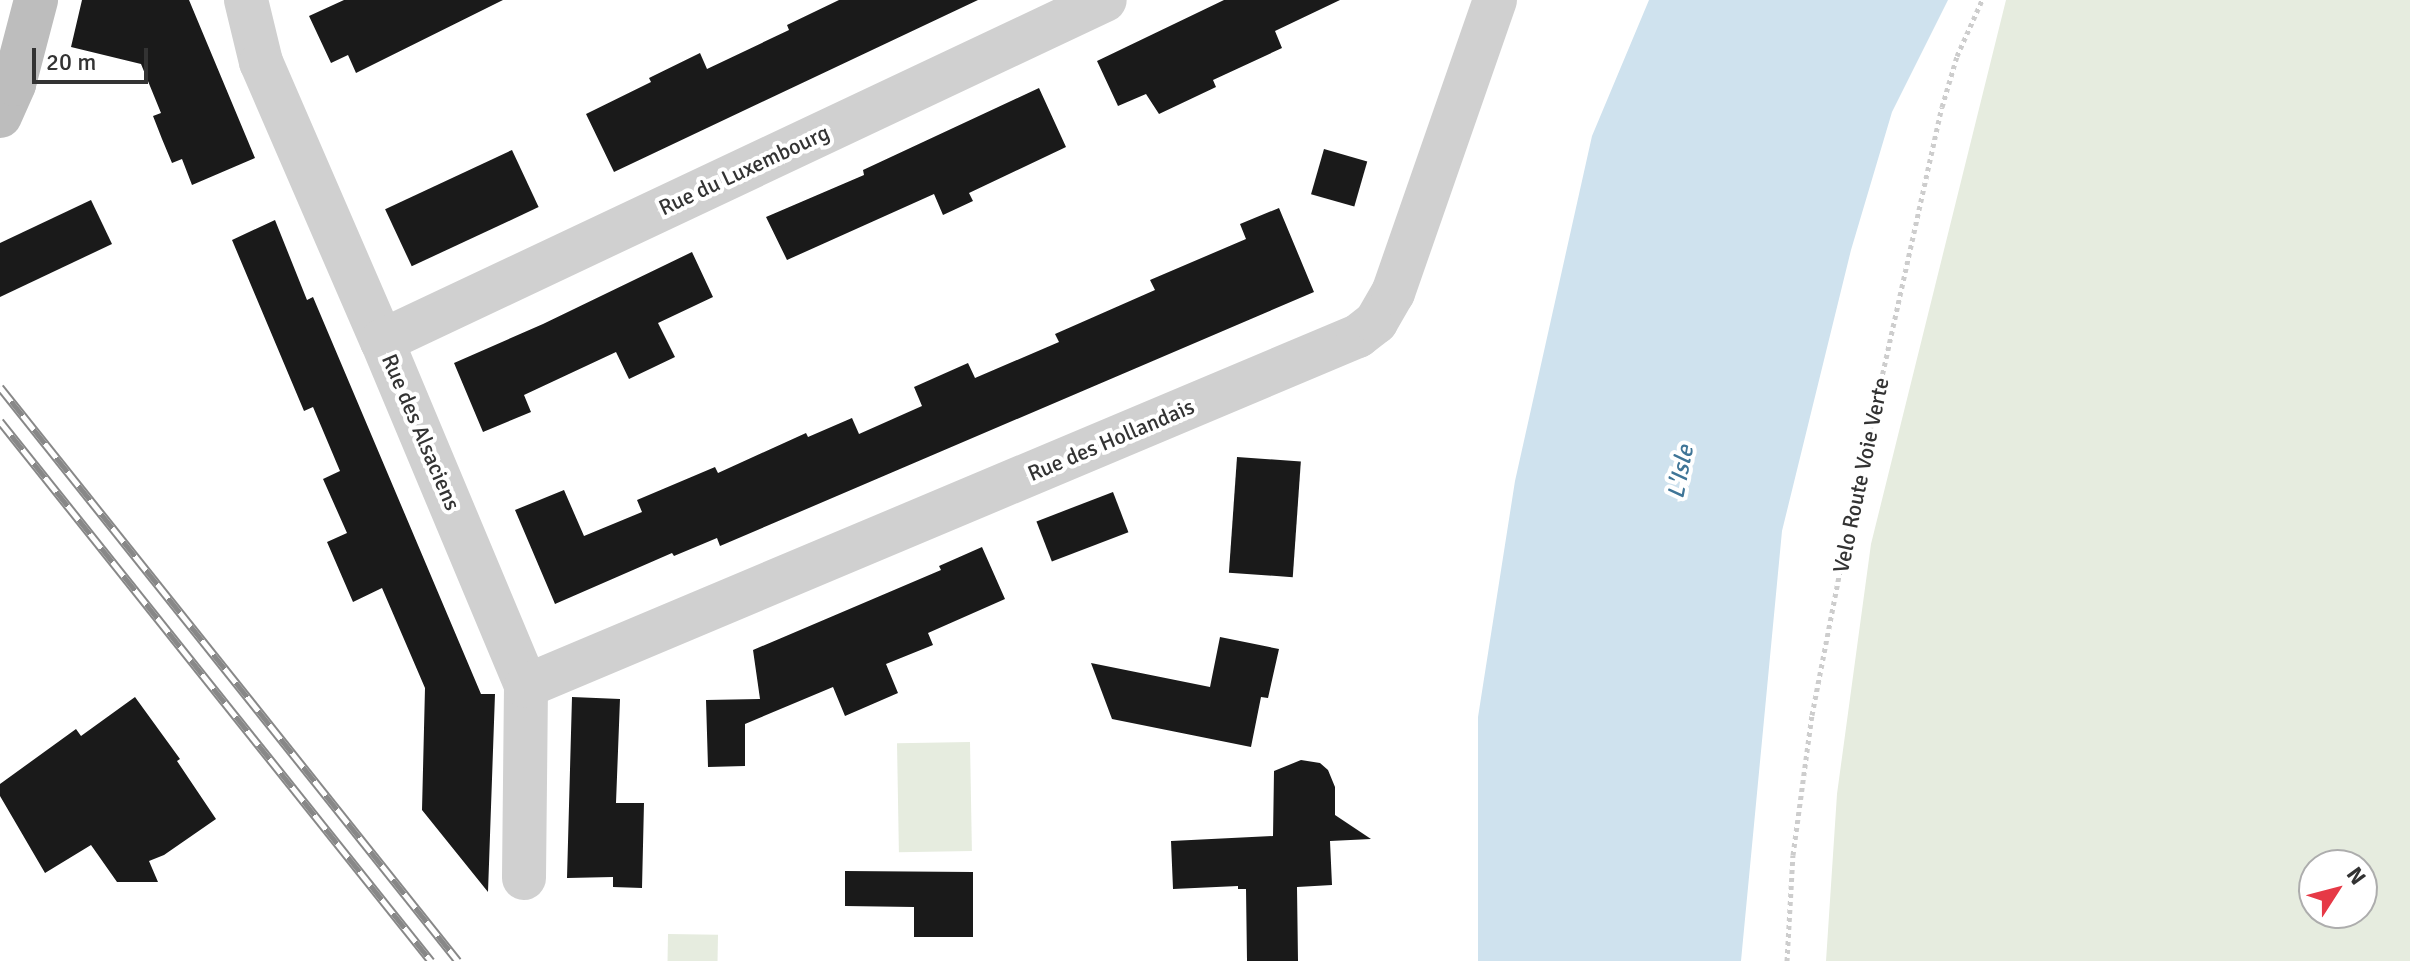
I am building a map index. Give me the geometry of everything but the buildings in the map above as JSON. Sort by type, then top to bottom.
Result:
[{"type":"main road","points":[[0,116],[14,84],[36,0]]},
{"type":"street","name":"Rue des Alsaciens","points":[[246,0],[261,62],[526,686],[524,878]]},
{"type":"street","name":"Rue du Luxembourg","points":[[382,341],[1105,0]]},
{"type":"street","name":"Rue des Hollandais","points":[[526,686],[1358,336],[1376,322],[1393,293],[1495,0]]},
{"type":"path","name":"Velo Route Voie Verte","points":[[1787,961],[1793,855],[1812,715],[1848,530],[1942,107],[1957,56],[1982,0]]},
{"type":"shaded area","points":[[2006,0],[2410,0],[2410,961],[1826,961],[1837,794],[1871,544]]},
{"type":"shaded area","points":[[970,742],[972,851],[899,852],[897,743]]},
{"type":"shaded area","points":[[668,934],[718,935],[718,961],[668,961]]},
{"type":"water","name":"L'Isle","points":[[1649,0],[1948,0],[1892,112],[1851,250],[1782,531],[1741,961],[1478,961],[1478,717],[1515,481],[1592,136]]},
{"type":"railway","points":[[0,387],[458,961]]},
{"type":"railway","points":[[0,421],[431,961]]}]
